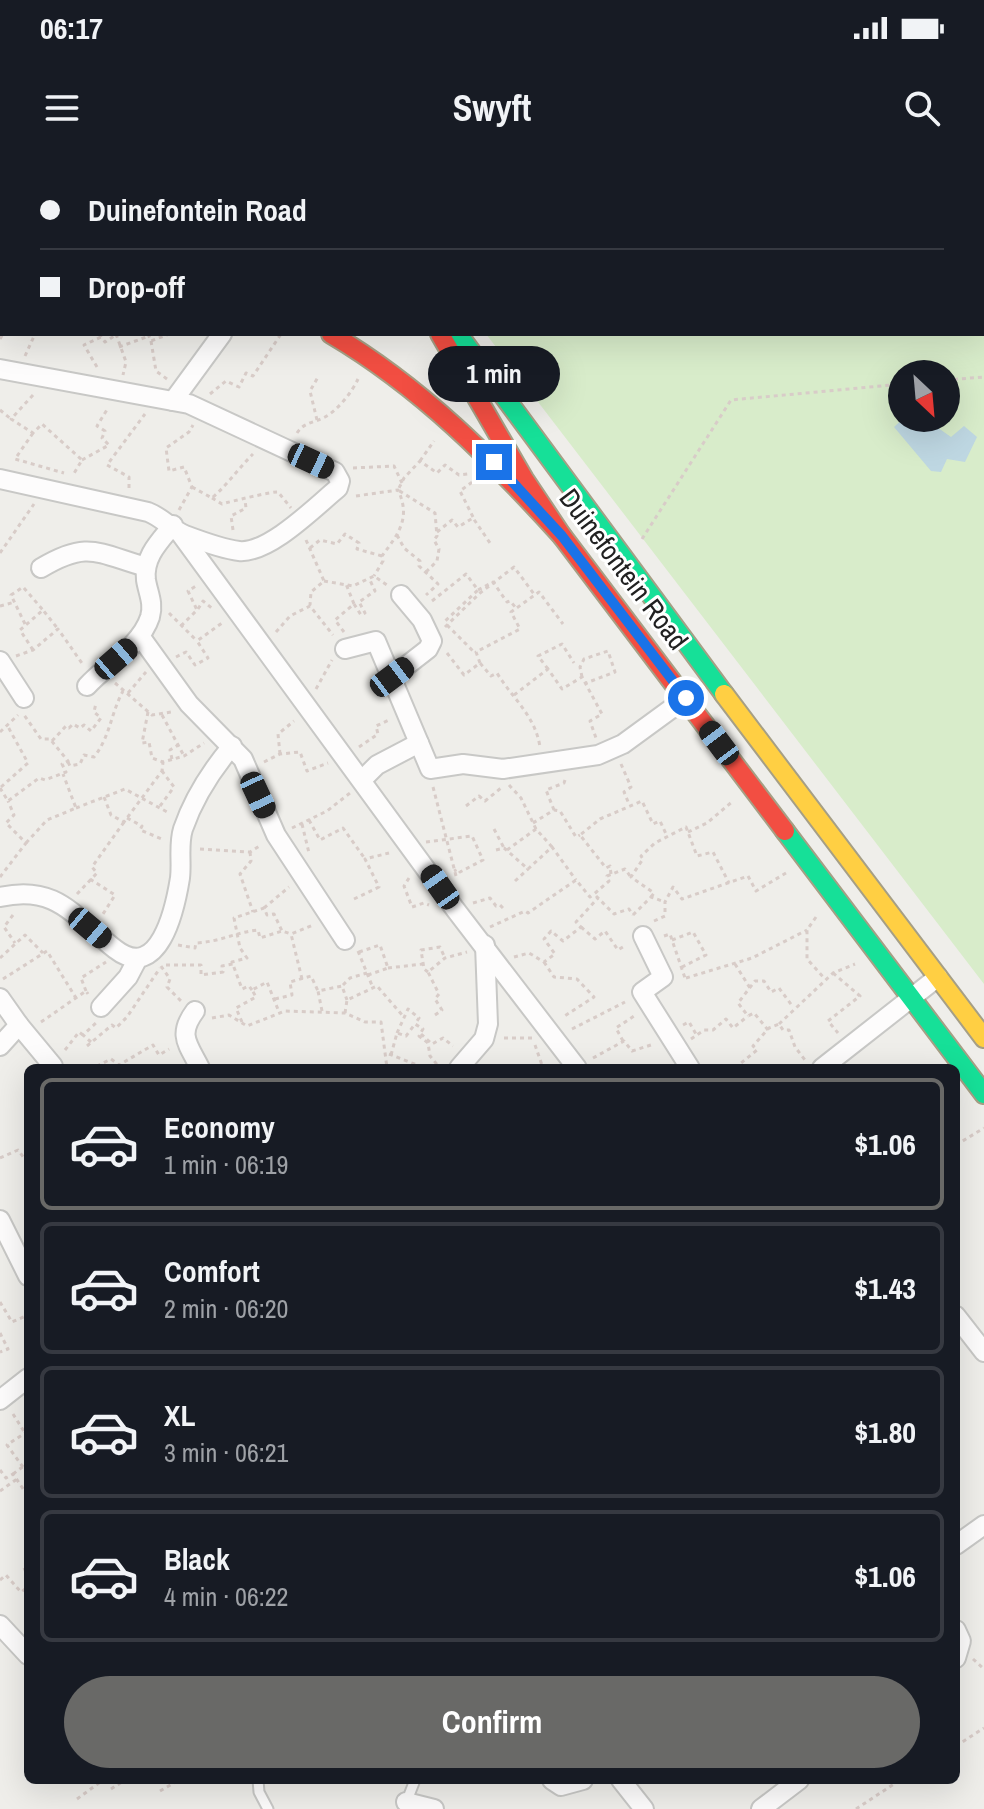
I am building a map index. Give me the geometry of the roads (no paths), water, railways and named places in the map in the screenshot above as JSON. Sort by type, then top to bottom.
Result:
[{"type":"main road","points":[[334,336],[429,400],[494,462],[562,536]]},
{"type":"main road","name":"Duinefontein Road","points":[[441,336],[562,536],[984,1094]]},
{"type":"main road","name":"Duinefontein Road","points":[[459,336],[984,1038]]},
{"type":"street","points":[[170,396],[220,336]]},
{"type":"street","points":[[0,369],[170,396],[335,472],[339,484],[297,521],[255,550],[240,551],[177,529]]},
{"type":"street","points":[[0,479],[128,507],[161,517],[177,529],[481,943],[574,1064]]},
{"type":"street","points":[[94,679],[140,636],[151,613],[146,567],[154,549],[177,529]]},
{"type":"street","points":[[41,568],[68,552],[87,550],[146,567]]},
{"type":"street","points":[[392,677],[434,637],[413,599]]},
{"type":"street","points":[[140,636],[189,704],[243,759],[276,835],[352,946]]},
{"type":"street","points":[[350,647],[376,641],[430,769],[463,764],[504,776],[542,763],[610,751],[686,698]]},
{"type":"street","points":[[2,664],[24,698]]},
{"type":"street","points":[[362,780],[377,765],[419,743]]},
{"type":"street","points":[[6,896],[27,892],[55,898],[117,951],[138,958],[149,956],[160,943],[180,878],[186,823],[200,790],[232,746]]},
{"type":"street","points":[[645,930],[663,977],[647,1000],[679,1054]]},
{"type":"street","points":[[464,1063],[484,1039],[488,1024],[481,943]]},
{"type":"street","points":[[101,1007],[128,977],[138,958]]},
{"type":"street","points":[[827,1064],[938,977]]},
{"type":"street","points":[[0,998],[51,1064]]},
{"type":"street","points":[[195,1011],[184,1028],[198,1064]]},
{"type":"street","points":[[0,1046],[22,1030]]},
{"type":"street","points":[[0,1220],[21,1246]]},
{"type":"street","points":[[960,1321],[984,1352]]},
{"type":"street","points":[[0,1400],[24,1381]]},
{"type":"street","points":[[960,1542],[984,1525]]},
{"type":"street","points":[[0,1625],[24,1651]]},
{"type":"street","points":[[624,1784],[644,1809]]},
{"type":"street","points":[[761,1809],[794,1784]]},
{"type":"street","points":[[404,1806],[434,1809]]},
{"type":"lane","points":[[258,1784],[268,1809]]},
{"type":"lane","points":[[404,1806],[413,1784]]},
{"type":"water","points":[[964,426],[977,437],[965,462],[947,459],[941,472],[931,471],[898,432],[944,432],[951,437]]}]
